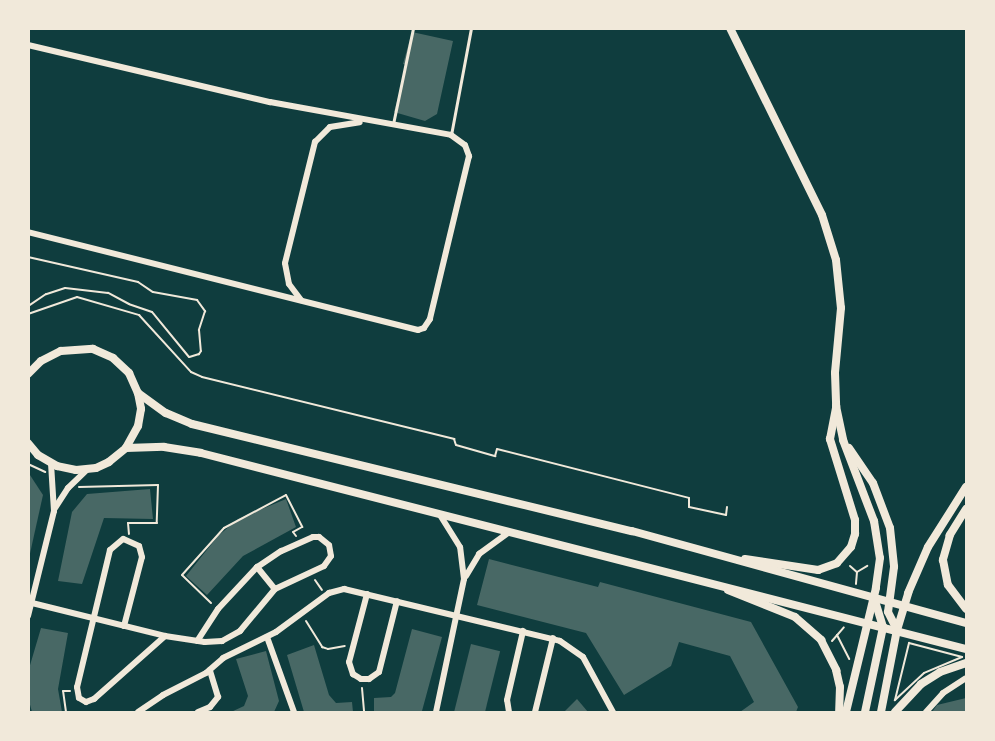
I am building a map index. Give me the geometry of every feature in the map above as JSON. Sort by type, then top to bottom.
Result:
[{"type":"street","points":[[730,28],[822,215],[839,276],[841,308],[835,373],[837,406],[843,440],[876,530],[880,565],[846,712]]},
{"type":"street","points":[[28,45],[270,102],[451,135],[465,145],[468,162],[430,319],[424,328],[412,329],[28,232]]},
{"type":"street","points":[[303,301],[289,284],[285,263],[315,142],[330,127],[366,121]]},
{"type":"street","points":[[28,443],[51,463],[69,469],[88,469],[109,462],[126,448],[138,426],[141,409],[138,393],[122,365],[93,349],[61,351],[30,370]]},
{"type":"street","points":[[138,393],[166,413],[192,424],[632,531],[966,623]]},
{"type":"street","points":[[729,558],[818,570],[837,562],[847,553],[854,540],[856,527],[831,448],[830,431],[837,406]]},
{"type":"street","points":[[843,440],[866,471],[887,517],[894,567],[889,617],[897,630]]},
{"type":"street","points":[[126,448],[164,447],[201,453],[966,649]]},
{"type":"street","points":[[51,463],[54,511]]},
{"type":"street","points":[[28,616],[54,511],[68,488],[88,469]]},
{"type":"street","points":[[881,712],[904,606],[928,547],[966,487]]},
{"type":"street","points":[[966,509],[950,535],[943,560],[948,585],[966,609]]},
{"type":"street","points":[[441,516],[460,547],[464,579]]},
{"type":"street","points":[[436,712],[464,579],[479,554],[509,532]]},
{"type":"street","points":[[30,602],[165,636],[197,641],[222,641],[236,635],[275,588],[328,562],[331,556],[329,545],[319,537],[299,543],[257,567],[218,609],[197,641]]},
{"type":"street","points":[[124,626],[142,557],[139,546],[129,540],[118,541],[110,550],[76,691],[82,701],[94,699],[165,636]]},
{"type":"street","points":[[257,567],[275,588]]},
{"type":"street","points":[[707,581],[795,617],[809,627],[830,654],[837,670],[840,687],[839,712]]},
{"type":"street","points":[[138,712],[210,670],[223,658],[267,638],[326,596],[344,589],[553,638],[569,645],[583,657],[613,712]]},
{"type":"street","points":[[367,594],[349,666],[353,674],[361,679],[369,679],[379,672],[397,601]]},
{"type":"street","points":[[865,712],[883,627],[874,598]]},
{"type":"street","points":[[509,712],[507,700],[523,631]]},
{"type":"street","points":[[267,638],[294,712]]},
{"type":"street","points":[[535,712],[553,638]]},
{"type":"street","points":[[895,712],[921,684],[940,672],[966,663]]},
{"type":"street","points":[[198,712],[210,707],[218,697],[210,670]]},
{"type":"street","points":[[926,712],[943,693],[966,678]]},
{"type":"lane","points":[[393,126],[413,28]]},
{"type":"lane","points":[[451,135],[471,28]]},
{"type":"path","points":[[28,257],[54,265],[84,269],[130,280],[153,292],[197,300],[205,311],[199,330],[201,351],[189,357],[152,312],[108,293],[65,288],[46,294],[28,306]]},
{"type":"path","points":[[28,314],[77,297],[139,315],[191,372],[202,377],[454,439],[456,445],[495,456],[497,449],[689,498],[689,507],[726,515],[728,507]]},
{"type":"path","points":[[28,464],[52,476]]},
{"type":"path","points":[[68,488],[158,485],[158,523],[128,523],[129,540]]},
{"type":"path","points":[[218,609],[182,575],[224,528],[286,495],[302,527],[293,532],[299,543]]},
{"type":"path","points":[[850,566],[857,572]]},
{"type":"path","points":[[857,572],[867,566]]},
{"type":"path","points":[[310,572],[326,596]]},
{"type":"path","points":[[855,587],[857,572]]},
{"type":"path","points":[[302,613],[322,647],[328,649],[354,644]]},
{"type":"path","points":[[829,643],[846,625]]},
{"type":"path","points":[[837,635],[852,666]]},
{"type":"path","points":[[909,643],[936,650],[962,657],[924,673],[895,700],[909,643]]},
{"type":"path","points":[[361,679],[364,712]]},
{"type":"path","points":[[66,712],[63,691],[76,691]]},
{"type":"building","points":[[412,32],[453,41],[437,114],[425,121],[394,112],[407,65],[403,64]]},
{"type":"building","points":[[28,472],[43,495],[29,558],[28,558]]},
{"type":"building","points":[[150,489],[153,519],[104,518],[82,584],[58,581],[72,512],[87,494]]},
{"type":"building","points":[[286,499],[296,527],[243,556],[207,595],[186,576],[218,536],[238,519]]},
{"type":"building","points":[[489,559],[598,587],[600,582],[751,622],[798,707],[796,712],[740,712],[754,702],[730,656],[679,642],[671,666],[624,695],[586,633],[477,605]]},
{"type":"building","points":[[41,628],[68,633],[58,689],[62,712],[32,712],[29,701],[28,672]]},
{"type":"building","points":[[412,629],[442,637],[422,711],[374,712],[374,698],[391,697],[395,693]]},
{"type":"building","points":[[471,644],[500,651],[485,712],[454,712]]},
{"type":"building","points":[[314,645],[329,695],[336,703],[352,702],[353,712],[304,712],[287,655]]},
{"type":"building","points":[[266,651],[279,701],[274,712],[231,712],[244,706],[248,696],[236,659]]},
{"type":"building","points":[[966,698],[966,712],[932,712],[937,705]]},
{"type":"building","points":[[577,699],[588,712],[564,712]]}]
